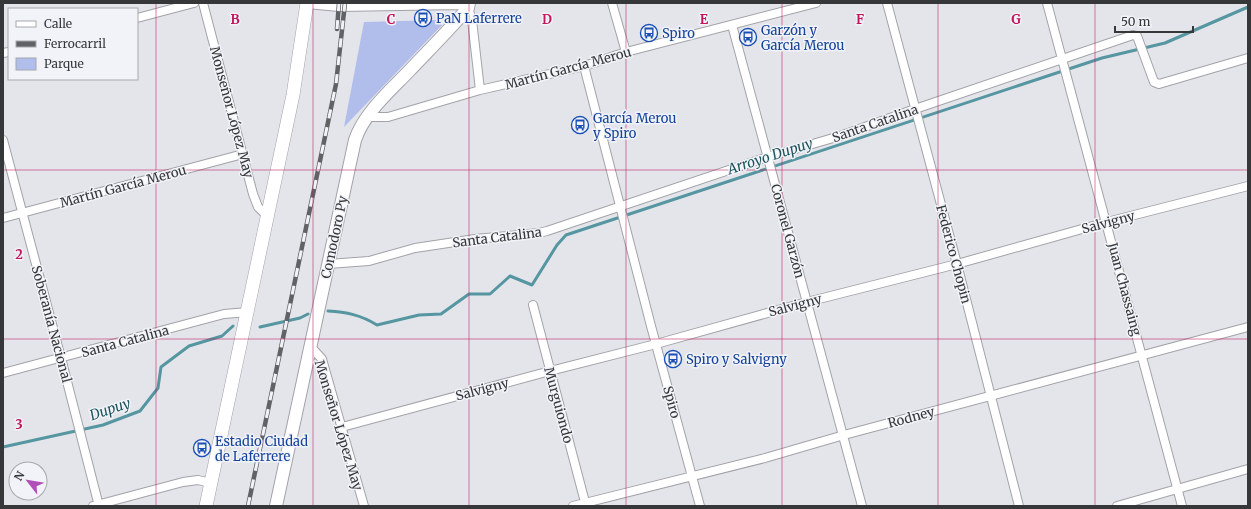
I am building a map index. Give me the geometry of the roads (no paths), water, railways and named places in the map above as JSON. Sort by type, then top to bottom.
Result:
[{"type":"main road","points":[[206,506],[293,95],[307,3]]},
{"type":"main road","name":"Comodoro Py","points":[[276,506],[358,129],[383,98],[448,32],[468,5]]},
{"type":"street","points":[[138,18],[194,3]]},
{"type":"street","name":"Monseñor López May","points":[[203,3],[253,194],[258,207],[268,217]]},
{"type":"street","points":[[307,3],[339,8],[468,5],[472,20],[480,90]]},
{"type":"street","points":[[612,3],[626,52]]},
{"type":"street","name":"Martín García Merou","points":[[367,118],[388,117],[480,90],[584,66],[626,52],[816,3]]},
{"type":"street","name":"Federico Chopin","points":[[887,3],[957,264],[1019,506]]},
{"type":"street","name":"Juan Chassaing","points":[[1047,3],[1143,356],[1182,506]]},
{"type":"street","name":"Coronel Garzón","points":[[732,25],[862,506]]},
{"type":"street","name":"Santa Catalina","points":[[328,264],[369,261],[415,248],[475,239],[539,233],[622,209],[768,159],[916,111],[1062,62],[1133,35],[1137,36],[1154,82],[1159,84],[1248,58]]},
{"type":"street","name":"Spiro","points":[[584,66],[656,344],[700,506]]},
{"type":"street","name":"Soberanía Nacional","points":[[3,140],[85,450],[97,506]]},
{"type":"street","name":"Martín García Merou","points":[[3,218],[243,154]]},
{"type":"street","name":"Salvigny","points":[[342,427],[656,344],[807,302],[957,264],[1107,222],[1248,186]]},
{"type":"street","name":"Murguiondo","points":[[533,305],[586,504]]},
{"type":"street","name":"Santa Catalina","points":[[3,373],[224,314],[248,312]]},
{"type":"street","name":"Rodney","points":[[573,506],[586,504],[692,475],[765,458],[844,435],[1248,327]]},
{"type":"street","name":"Monseñor López May","points":[[310,346],[322,359],[364,506]]},
{"type":"street","points":[[1118,506],[1248,469]]},
{"type":"street","points":[[97,506],[183,482],[198,480],[211,483]]},
{"type":"waterway","name":"Arroyo Dupuy","points":[[328,311],[353,315],[377,325],[419,315],[441,314],[469,294],[490,294],[510,276],[532,285],[557,245],[566,235],[1102,58],[1165,43],[1248,7]]},
{"type":"waterway","name":"Arroyo Dupuy","points":[[260,327],[300,318],[308,314]]},
{"type":"waterway","name":"Dupuy","points":[[3,447],[103,425],[140,411],[158,388],[161,367],[189,346],[222,336],[233,326]]},
{"type":"railway","points":[[337,29],[339,3]]},
{"type":"railway","points":[[248,506],[336,84],[345,3]]},
{"type":"place","name":"PaN Laferrere","points":[[423,18]]},
{"type":"place","name":"Spiro","points":[[649,33]]},
{"type":"place","name":"Garzón y García Merou","points":[[748,37]]},
{"type":"place","name":"García Merou y Spiro","points":[[580,125]]},
{"type":"place","name":"Spiro y Salvigny","points":[[673,359]]},
{"type":"place","name":"Estadio Ciudad de Laferrere","points":[[202,448]]}]
